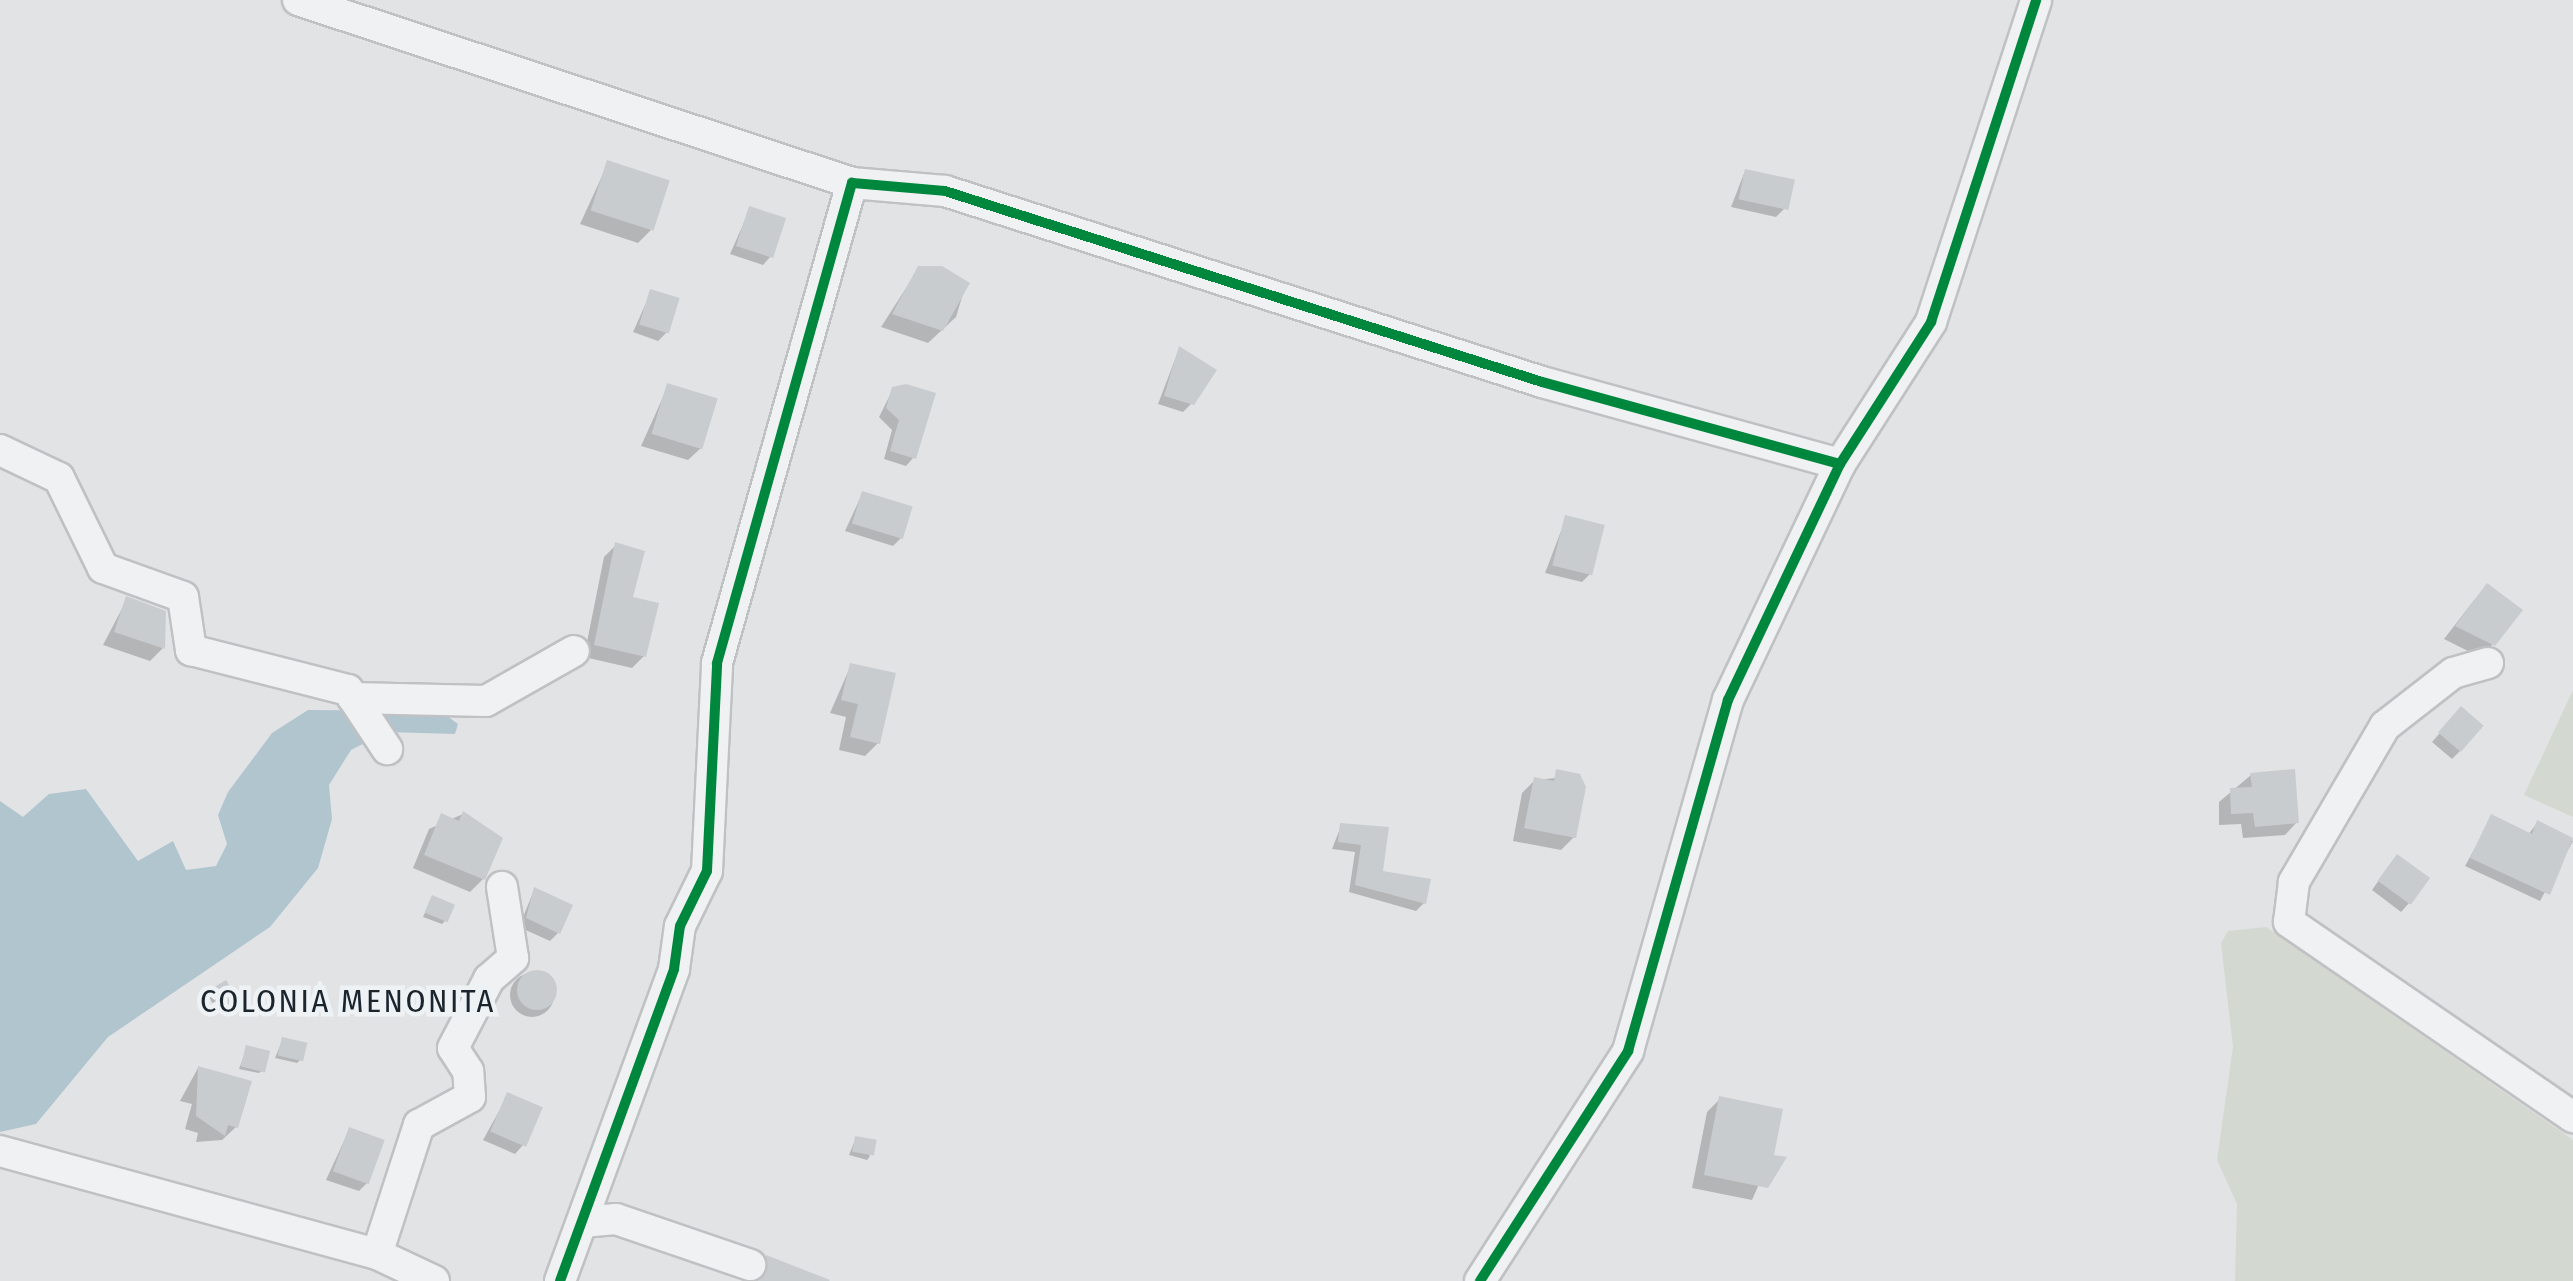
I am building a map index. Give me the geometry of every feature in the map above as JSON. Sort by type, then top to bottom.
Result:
[{"type":"street","points":[[298,0],[852,182],[945,190],[1542,382],[1840,464]]},
{"type":"street","points":[[1480,1281],[1628,1051],[1728,700],[1840,464],[1931,322],[2036,0]]},
{"type":"street","points":[[560,1281],[674,968],[680,926],[708,871],[717,662],[852,182]]},
{"type":"street","points":[[0,450],[60,478],[103,568],[182,597],[182,625],[191,650],[246,670],[334,683],[356,702],[387,750]]},
{"type":"street","points":[[356,702],[486,701],[574,652]]},
{"type":"street","points":[[2488,663],[2453,673],[2384,726],[2294,882],[2289,922],[2573,1117]]},
{"type":"street","points":[[377,1254],[419,1125],[470,1098],[468,1071],[453,1048],[489,979],[513,958],[502,886]]},
{"type":"street","points":[[0,1151],[377,1254],[434,1281]]},
{"type":"street","points":[[582,1222],[616,1218],[750,1264]]},
{"type":"shaded area","points":[[2573,690],[2573,817],[2524,795]]},
{"type":"shaded area","points":[[2266,927],[2573,1140],[2573,1281],[2235,1281],[2237,1204],[2217,1160],[2233,1047],[2221,943],[2228,931]]},
{"type":"water","points":[[308,710],[440,711],[458,724],[455,734],[386,732],[351,750],[329,785],[332,819],[318,868],[270,927],[108,1037],[36,1124],[0,1132],[0,801],[23,817],[49,794],[86,789],[138,861],[173,841],[186,870],[216,866],[227,844],[218,815],[228,792],[272,733]]},
{"type":"building","points":[[607,160],[670,180],[653,231],[591,210]]},
{"type":"building","points":[[1745,169],[1795,180],[1788,210],[1739,199]]},
{"type":"building","points":[[749,206],[786,218],[773,258],[736,246]]},
{"type":"building","points":[[918,266],[942,266],[970,283],[943,331],[892,314]]},
{"type":"building","points":[[650,289],[680,298],[669,333],[639,324]]},
{"type":"building","points":[[1179,346],[1217,370],[1194,405],[1164,396]]},
{"type":"building","points":[[667,383],[718,398],[702,449],[652,434]]},
{"type":"building","points":[[906,384],[936,393],[916,459],[890,451],[899,420],[886,408],[892,387]]},
{"type":"building","points":[[862,491],[913,506],[903,539],[852,524]]},
{"type":"building","points":[[1565,515],[1605,525],[1592,575],[1552,565]]},
{"type":"building","points":[[615,542],[645,551],[633,597],[659,603],[646,657],[594,645]]},
{"type":"building","points":[[2487,583],[2523,610],[2495,646],[2455,626]]},
{"type":"building","points":[[126,596],[166,611],[165,649],[114,632]]},
{"type":"building","points":[[850,663],[896,673],[880,744],[850,737],[858,704],[841,700]]},
{"type":"building","points":[[2461,706],[2484,726],[2461,752],[2438,732]]},
{"type":"building","points":[[1556,769],[1580,774],[1586,787],[1576,838],[1524,828],[1534,777],[1554,781]]},
{"type":"building","points":[[2295,769],[2299,823],[2255,827],[2253,813],[2231,814],[2230,788],[2252,787],[2250,773]]},
{"type":"building","points":[[463,811],[503,838],[485,880],[424,855],[441,813],[459,821]]},
{"type":"building","points":[[2491,814],[2532,834],[2537,820],[2573,838],[2550,895],[2470,858]]},
{"type":"building","points":[[1340,823],[1389,827],[1383,871],[1431,879],[1426,904],[1355,885],[1361,845],[1338,842]]},
{"type":"building","points":[[2397,854],[2430,878],[2411,905],[2378,881]]},
{"type":"building","points":[[534,887],[573,905],[560,934],[526,918]]},
{"type":"building","points":[[432,895],[455,905],[448,922],[425,912]]},
{"type":"building","points":[[537,970],[551,976],[557,990],[551,1004],[537,1010],[523,1004],[517,990],[523,976]]},
{"type":"building","points":[[226,980],[239,1002],[224,1012],[211,989]]},
{"type":"building","points":[[282,1037],[307,1043],[303,1061],[278,1056]]},
{"type":"building","points":[[246,1045],[270,1051],[265,1072],[241,1066]]},
{"type":"building","points":[[198,1066],[252,1081],[238,1128],[228,1125],[225,1136],[196,1116]]},
{"type":"building","points":[[507,1092],[543,1107],[526,1147],[490,1132]]},
{"type":"building","points":[[1719,1096],[1783,1109],[1774,1155],[1787,1157],[1768,1188],[1704,1175]]},
{"type":"building","points":[[349,1127],[385,1140],[369,1184],[333,1171]]},
{"type":"building","points":[[855,1136],[877,1140],[874,1156],[852,1152]]},
{"type":"building","points":[[766,1255],[830,1280],[759,1281]]},
{"type":"cycle path","points":[[1480,1281],[1628,1051],[1728,700],[1840,464],[1931,322],[2036,0]]},
{"type":"cycle path","points":[[560,1281],[674,969],[680,926],[707,871],[717,663],[852,183],[945,191],[1542,382],[1840,464]]},
{"type":"district","name":"COLONIA MENONITA","points":[[348,1001]]}]
